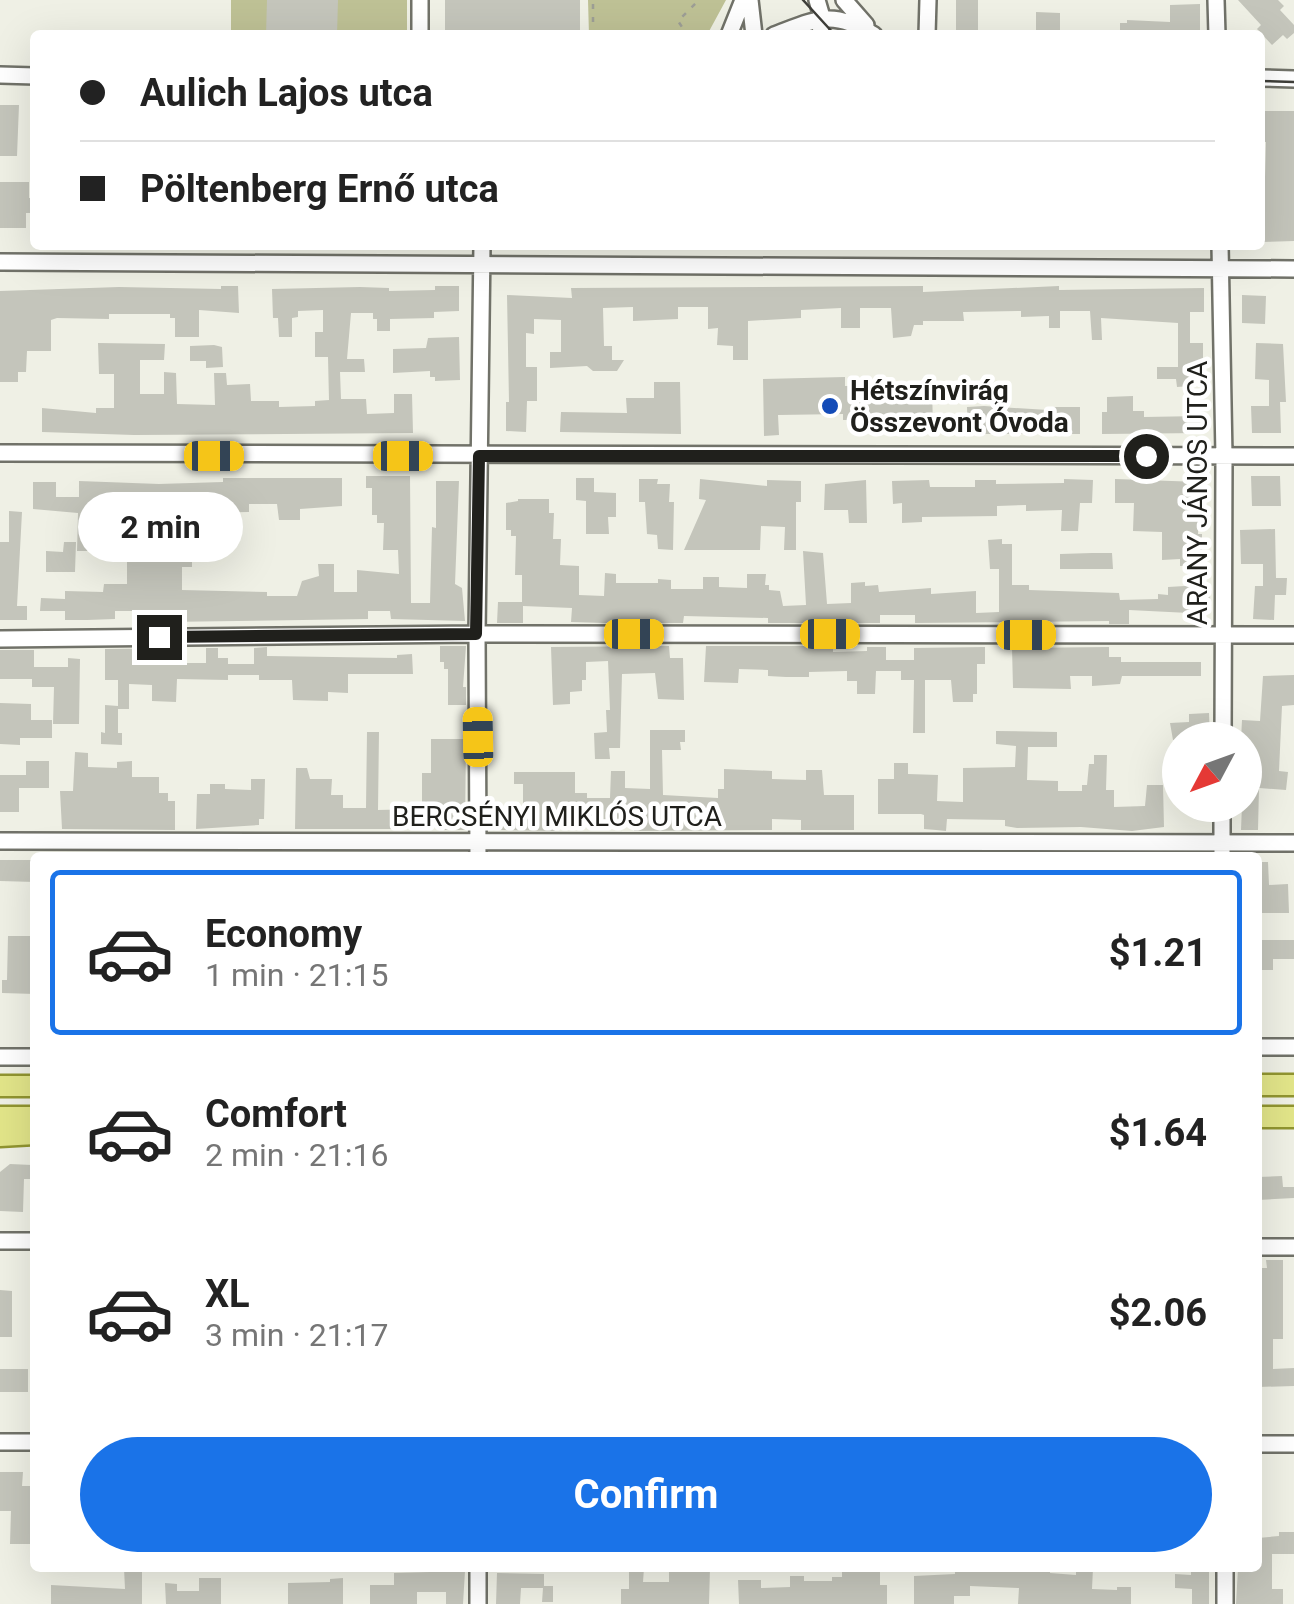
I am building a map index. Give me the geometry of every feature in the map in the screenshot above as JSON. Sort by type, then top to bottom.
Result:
[{"type":"main road","points":[[1262,1086],[1294,1085]]},
{"type":"main road","points":[[0,1086],[30,1086]]},
{"type":"main road","points":[[1262,1116],[1294,1117]]},
{"type":"main road","points":[[0,1117],[30,1117]]},
{"type":"main road","points":[[0,1136],[30,1134]]},
{"type":"street","points":[[420,0],[420,30]]},
{"type":"street","points":[[731,30],[746,0]]},
{"type":"street","points":[[746,0],[753,30]]},
{"type":"street","points":[[817,0],[821,30]]},
{"type":"street","points":[[844,0],[871,30]]},
{"type":"street","points":[[927,30],[928,0]]},
{"type":"street","points":[[1216,0],[1216,30]]},
{"type":"street","points":[[787,30],[822,17],[853,22],[867,30]]},
{"type":"street","points":[[0,75],[30,76]]},
{"type":"street","points":[[1265,78],[1294,79]]},
{"type":"street","points":[[478,852],[476,634],[482,250]]},
{"type":"street","name":"ARANY JÁNOS UTCA","points":[[1220,250],[1224,456],[1222,722]]},
{"type":"street","points":[[0,262],[1294,269]]},
{"type":"street","points":[[0,453],[1294,456]]},
{"type":"street","points":[[0,639],[476,634],[1294,635]]},
{"type":"street","points":[[1222,822],[1222,850],[1294,842]]},
{"type":"street","name":"BERCSÉNYI MIKLÓS UTCA","points":[[0,841],[478,840],[1222,850]]},
{"type":"street","points":[[1262,1047],[1294,1047]]},
{"type":"street","points":[[0,1057],[30,1057]]},
{"type":"street","points":[[0,1240],[30,1241]]},
{"type":"street","points":[[1262,1247],[1294,1247]]},
{"type":"street","points":[[0,1442],[30,1442]]},
{"type":"street","points":[[1262,1444],[1294,1444]]},
{"type":"street","points":[[478,1572],[478,1604]]},
{"type":"street","points":[[1225,1572],[1225,1604]]},
{"type":"path","points":[[593,0],[593,30]]},
{"type":"path","points":[[685,30],[678,21],[698,0]]},
{"type":"green space","points":[[231,0],[407,0],[407,30],[231,30]]},
{"type":"green space","points":[[588,0],[726,0],[710,30],[589,30]]},
{"type":"building","points":[[267,0],[338,0],[337,30],[266,30]]},
{"type":"building","points":[[445,0],[580,0],[580,30],[445,30]]},
{"type":"building","points":[[956,0],[978,0],[978,30],[956,30]]},
{"type":"building","points":[[1238,0],[1278,0],[1284,6],[1280,10],[1294,25],[1294,33],[1287,39],[1283,35],[1272,45],[1265,38],[1265,30],[1257,29],[1261,25]]},
{"type":"building","points":[[1200,4],[1200,30],[1120,30],[1120,23],[1127,20],[1170,22],[1170,5]]},
{"type":"building","points":[[1036,12],[1060,13],[1060,30],[1036,30]]},
{"type":"building","points":[[0,105],[19,105],[17,156],[0,156]]},
{"type":"building","points":[[1265,111],[1294,111],[1294,241],[1265,242]]},
{"type":"building","points":[[0,182],[29,182],[30,213],[26,213],[26,228],[0,228]]},
{"type":"building","points":[[238,286],[239,313],[199,310],[199,337],[175,337],[175,318],[170,318],[170,314],[57,318],[51,320],[51,351],[27,351],[26,372],[18,372],[18,382],[0,382],[0,291]]},
{"type":"building","points":[[435,286],[459,286],[459,311],[434,312],[434,318],[390,319],[390,331],[377,331],[373,313],[351,313],[347,359],[364,359],[365,372],[340,372],[341,399],[366,399],[367,414],[394,413],[394,394],[412,394],[413,433],[42,432],[42,408],[96,413],[96,408],[114,408],[114,374],[99,374],[98,343],[165,344],[164,360],[140,360],[140,394],[164,394],[164,372],[176,373],[177,404],[215,405],[214,373],[226,373],[227,385],[250,384],[251,401],[279,401],[279,407],[315,406],[315,401],[329,400],[328,357],[315,357],[315,332],[323,332],[323,310],[298,311],[298,317],[292,318],[292,337],[279,337],[278,318],[273,318],[272,289],[360,287],[389,291],[435,290]]},
{"type":"building","points":[[923,286],[923,292],[1059,286],[1059,290],[1204,288],[1204,312],[1190,312],[1190,343],[1203,343],[1203,385],[1177,387],[1176,379],[1157,379],[1157,367],[1178,367],[1178,323],[1101,318],[1102,340],[1092,340],[1090,311],[1060,311],[1060,328],[1049,328],[1049,316],[1021,317],[1021,311],[963,312],[964,321],[923,321],[923,325],[914,325],[911,336],[893,338],[891,308],[860,308],[860,328],[841,328],[841,308],[801,310],[801,318],[748,321],[748,360],[733,360],[733,346],[717,345],[718,328],[708,329],[708,307],[678,307],[678,319],[633,321],[633,307],[603,308],[604,346],[612,346],[612,360],[624,360],[617,371],[593,371],[587,366],[550,368],[550,352],[561,352],[561,320],[534,319],[534,334],[526,333],[526,367],[537,367],[537,401],[527,401],[526,432],[506,431],[507,295],[572,298],[571,288]]},
{"type":"building","points":[[1242,295],[1266,296],[1265,324],[1242,323]]},
{"type":"building","points":[[459,337],[460,380],[435,381],[430,371],[393,373],[393,349],[426,348],[428,338]]},
{"type":"building","points":[[1256,343],[1283,344],[1286,402],[1280,402],[1281,433],[1252,433],[1251,406],[1269,406],[1269,380],[1255,379]]},
{"type":"building","points":[[190,346],[222,347],[223,367],[206,368],[206,361],[190,361]]},
{"type":"building","name":"Hétszínvirág Összevont Óvoda","points":[[845,377],[845,386],[932,385],[933,430],[858,431],[858,420],[843,420],[843,414],[778,415],[779,435],[764,436],[763,379]]},
{"type":"building","points":[[654,382],[680,382],[681,434],[560,432],[561,412],[627,413],[626,398],[654,398]]},
{"type":"building","points":[[1133,396],[1133,411],[1144,411],[1144,417],[1201,416],[1202,433],[1102,434],[1107,397]]},
{"type":"building","points":[[967,407],[1048,410],[1080,407],[1080,434],[968,434]]},
{"type":"building","points":[[366,476],[410,476],[411,603],[430,603],[436,481],[459,481],[455,584],[462,588],[465,621],[391,619],[390,611],[368,611],[368,619],[164,622],[148,621],[148,611],[115,611],[115,619],[65,620],[65,611],[40,611],[41,598],[65,599],[65,591],[103,592],[104,584],[127,584],[127,550],[192,551],[192,567],[182,567],[182,590],[297,596],[302,581],[319,576],[318,564],[334,564],[334,592],[357,592],[357,570],[399,574],[398,550],[383,550],[384,523],[377,523],[377,515],[372,515],[372,488],[366,488]]},
{"type":"building","points":[[1251,476],[1280,476],[1281,506],[1252,506]]},
{"type":"building","points":[[223,478],[342,478],[342,506],[300,509],[300,520],[279,520],[277,504],[249,504],[249,512],[189,513],[189,508],[98,506],[101,551],[77,551],[78,513],[33,509],[33,482],[56,482],[56,497],[79,497],[79,481],[159,484],[223,482]]},
{"type":"building","points":[[576,478],[594,478],[594,492],[616,493],[616,517],[608,517],[609,534],[586,534],[586,501],[576,500]]},
{"type":"building","points":[[639,479],[658,479],[657,484],[670,484],[669,502],[674,502],[673,550],[658,549],[657,535],[647,534],[645,502],[639,502]]},
{"type":"building","points":[[700,479],[767,486],[767,480],[801,481],[801,502],[796,502],[796,550],[784,550],[785,527],[761,526],[760,550],[684,550],[706,500],[699,499]]},
{"type":"building","points":[[1064,479],[1093,480],[1092,503],[1080,503],[1078,531],[1061,531],[1062,510],[1026,511],[1026,505],[997,506],[997,516],[922,517],[922,522],[902,523],[902,503],[893,504],[892,481],[929,480],[930,487],[975,487],[975,480],[996,480],[996,484],[1064,483]]},
{"type":"building","points":[[1115,479],[1200,482],[1198,534],[1202,534],[1202,565],[1180,566],[1180,559],[1162,560],[1162,532],[1133,531],[1134,503],[1115,503]]},
{"type":"building","points":[[866,480],[867,523],[849,523],[848,510],[824,510],[825,484]]},
{"type":"building","points":[[549,499],[549,513],[554,513],[553,539],[561,539],[560,565],[579,566],[579,595],[604,596],[605,573],[616,574],[616,583],[671,580],[671,589],[703,589],[703,577],[719,577],[719,587],[747,588],[747,574],[766,574],[765,585],[769,585],[769,590],[780,591],[783,606],[806,605],[803,551],[823,553],[827,604],[851,603],[851,583],[865,582],[865,586],[878,585],[879,592],[931,588],[931,594],[976,591],[976,613],[999,612],[999,569],[990,569],[988,540],[1002,539],[1002,544],[1012,544],[1012,585],[1029,585],[1029,590],[1119,593],[1120,600],[1158,599],[1158,594],[1168,595],[1168,587],[1202,585],[1210,589],[1209,614],[1129,610],[1129,624],[915,623],[915,615],[880,615],[880,623],[768,623],[768,618],[684,616],[683,623],[604,623],[571,622],[572,608],[523,606],[523,623],[497,623],[498,602],[522,602],[522,575],[515,575],[516,536],[506,530],[506,503]]},
{"type":"building","points":[[9,511],[22,512],[17,606],[27,606],[27,620],[0,620],[0,542],[9,542]]},
{"type":"building","points":[[1275,529],[1276,578],[1287,578],[1286,595],[1275,595],[1274,620],[1253,619],[1255,586],[1263,586],[1263,564],[1241,564],[1240,530]]},
{"type":"building","points":[[64,542],[76,542],[75,572],[46,572],[46,551],[63,552]]},
{"type":"building","points":[[1112,553],[1113,569],[1060,569],[1060,554]]},
{"type":"building","points":[[440,646],[466,646],[466,705],[448,705],[448,669],[440,662]]},
{"type":"building","points":[[669,646],[670,658],[683,658],[684,700],[658,699],[655,673],[622,674],[620,748],[609,748],[610,759],[595,759],[594,733],[607,732],[606,710],[610,710],[608,661],[586,662],[582,691],[570,692],[570,704],[553,705],[551,647]]},
{"type":"building","points":[[706,646],[833,646],[833,652],[886,647],[886,660],[914,660],[914,648],[985,647],[985,664],[977,664],[977,694],[973,694],[973,702],[953,702],[951,680],[925,680],[925,733],[913,733],[914,680],[901,680],[901,671],[876,671],[875,694],[857,694],[857,681],[847,681],[847,671],[786,677],[768,676],[768,670],[739,669],[738,683],[704,682]]},
{"type":"building","points":[[267,647],[267,656],[397,658],[412,654],[413,674],[348,674],[348,693],[328,692],[328,701],[293,700],[292,680],[259,680],[259,675],[228,675],[228,680],[177,679],[176,702],[152,701],[152,685],[129,684],[129,709],[118,709],[118,680],[105,680],[105,649],[183,648],[183,663],[206,663],[206,648],[218,648],[218,658],[228,658],[228,664],[254,664],[254,648]]},
{"type":"building","points":[[1109,647],[1109,657],[1121,657],[1121,662],[1201,662],[1201,676],[1122,676],[1120,684],[1092,686],[1092,676],[1070,676],[1071,689],[1013,688],[1012,648]]},
{"type":"building","points":[[0,650],[34,650],[34,667],[68,667],[68,658],[80,659],[79,724],[53,724],[54,687],[32,687],[32,679],[0,679]]},
{"type":"building","points":[[1294,675],[1294,705],[1282,706],[1279,771],[1288,772],[1286,790],[1262,788],[1262,722],[1242,722],[1260,721],[1263,676]]},
{"type":"building","points":[[0,703],[31,704],[31,720],[52,720],[52,738],[20,738],[20,745],[0,744]]},
{"type":"building","points":[[105,705],[118,706],[122,745],[101,744]]},
{"type":"building","points":[[1209,713],[1209,722],[1189,722],[1189,714]]},
{"type":"building","points":[[650,730],[685,730],[681,750],[662,750],[663,795],[718,798],[718,789],[724,789],[724,769],[772,771],[772,779],[806,780],[806,770],[822,770],[824,795],[854,795],[854,830],[801,830],[801,820],[772,819],[772,830],[634,831],[634,826],[601,826],[601,817],[555,816],[555,831],[499,830],[499,806],[523,806],[523,784],[514,784],[514,772],[575,772],[575,793],[587,793],[587,798],[610,798],[611,771],[625,771],[625,788],[650,789]]},
{"type":"building","points":[[996,731],[1057,732],[1057,747],[1028,747],[1027,780],[1058,781],[1058,791],[1082,791],[1094,755],[1107,755],[1106,790],[1114,790],[1114,807],[1145,806],[1147,785],[1162,785],[1164,827],[1132,831],[1017,828],[1005,826],[1005,820],[947,819],[946,831],[924,829],[921,814],[878,814],[878,779],[894,779],[894,763],[908,763],[908,774],[938,775],[937,801],[963,802],[963,768],[1015,767],[1016,746],[996,744]]},
{"type":"building","points":[[367,732],[379,732],[378,810],[419,809],[418,829],[295,829],[296,768],[307,768],[310,779],[332,779],[331,795],[343,795],[343,808],[366,808]]},
{"type":"building","points":[[431,739],[466,739],[465,830],[444,830],[444,817],[422,817],[422,773],[431,773]]},
{"type":"building","points":[[75,752],[88,753],[88,767],[117,768],[117,762],[132,761],[132,777],[159,777],[159,793],[168,793],[168,801],[175,801],[175,830],[62,829],[60,791],[73,791]]},
{"type":"building","points":[[26,761],[49,761],[49,788],[19,788],[19,812],[0,812],[0,775],[26,775]]},
{"type":"building","points":[[251,779],[265,779],[264,819],[259,819],[259,825],[196,829],[197,794],[210,794],[210,784],[251,790]]},
{"type":"building","points":[[1241,822],[1258,822],[1258,830],[1241,830]]},
{"type":"building","points":[[0,860],[30,860],[30,882],[0,881]]},
{"type":"building","points":[[1262,862],[1268,862],[1269,885],[1288,884],[1289,913],[1262,913]]},
{"type":"building","points":[[8,936],[30,936],[30,994],[2,993],[2,980],[7,980]]},
{"type":"building","points":[[1262,940],[1294,940],[1294,959],[1273,959],[1273,970],[1262,970]]},
{"type":"building","points":[[10,1164],[30,1165],[30,1179],[24,1179],[23,1212],[0,1211],[0,1172]]},
{"type":"building","points":[[1282,1176],[1283,1187],[1294,1187],[1294,1198],[1262,1200],[1262,1177]]},
{"type":"building","points":[[1266,1260],[1283,1260],[1283,1339],[1273,1339],[1273,1369],[1294,1368],[1294,1386],[1262,1387],[1262,1268],[1267,1268]]},
{"type":"building","points":[[0,1290],[12,1291],[12,1337],[0,1337]]},
{"type":"building","points":[[0,1369],[28,1369],[28,1392],[0,1392]]},
{"type":"building","points":[[0,1472],[23,1472],[22,1486],[30,1486],[30,1544],[10,1544],[11,1511],[0,1511]]},
{"type":"building","points":[[1279,1532],[1294,1532],[1294,1554],[1272,1554],[1272,1589],[1283,1589],[1283,1604],[1236,1604],[1238,1572],[1262,1572],[1262,1538],[1279,1536]]},
{"type":"building","points":[[124,1572],[142,1572],[142,1604],[51,1604],[51,1585],[125,1589]]},
{"type":"building","points":[[465,1572],[463,1604],[446,1604],[446,1592],[417,1592],[417,1604],[370,1604],[370,1585],[394,1585],[394,1573]]},
{"type":"building","points":[[629,1572],[644,1572],[643,1582],[669,1582],[669,1572],[710,1572],[709,1604],[621,1604],[621,1589],[629,1589]]},
{"type":"building","points":[[842,1572],[880,1572],[880,1585],[887,1585],[887,1604],[739,1604],[738,1580],[761,1580],[761,1588],[790,1587],[790,1576],[804,1576],[804,1581],[842,1577]]},
{"type":"building","points":[[1093,1572],[1092,1589],[1131,1587],[1131,1604],[1018,1604],[1019,1588],[970,1586],[970,1596],[954,1596],[954,1604],[914,1604],[914,1576]]},
{"type":"building","points":[[1209,1572],[1209,1604],[1192,1604],[1192,1589],[1175,1588],[1175,1574]]},
{"type":"building","points":[[497,1573],[544,1574],[544,1586],[553,1586],[553,1602],[542,1602],[543,1588],[521,1588],[520,1604],[496,1604]]},
{"type":"building","points":[[199,1578],[221,1578],[221,1604],[166,1604],[165,1583],[177,1584],[177,1591],[199,1591]]},
{"type":"building","points":[[343,1578],[343,1604],[288,1604],[288,1583]]},
{"type":"tram line","points":[[803,0],[830,30]]},
{"type":"tram line","points":[[1265,81],[1294,82]]},
{"type":"place","name":"Hétszínvirág Összevont Óvoda","points":[[830,406]]},
{"type":"route","points":[[159,637],[476,634],[479,456],[1146,456]]}]
